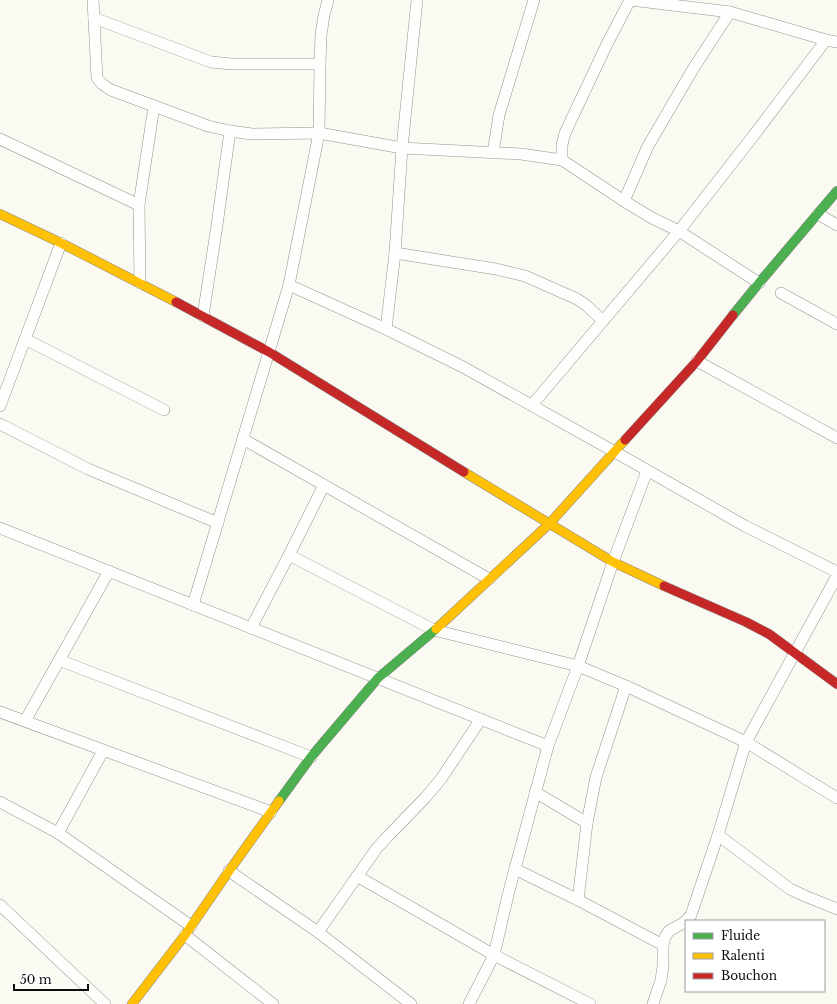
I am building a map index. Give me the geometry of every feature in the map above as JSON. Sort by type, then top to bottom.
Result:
[{"type":"street","points":[[93,0],[97,78],[102,84],[111,90],[208,126],[230,131],[252,134],[319,134],[402,148],[521,154],[562,160],[624,201],[679,232],[759,283]]},
{"type":"street","points":[[193,605],[289,285],[319,134],[321,35],[328,0]]},
{"type":"street","points":[[386,328],[395,253],[402,148],[415,5],[417,0]]},
{"type":"street","points":[[493,153],[499,116],[534,0]]},
{"type":"street","points":[[562,160],[562,145],[565,133],[607,44],[631,0],[730,12],[837,42]]},
{"type":"street","points":[[624,201],[648,146],[693,69],[730,12]]},
{"type":"street","points":[[94,18],[211,62],[221,64],[320,64]]},
{"type":"street","points":[[532,405],[679,232],[826,40]]},
{"type":"street","points":[[140,283],[139,206],[154,106]]},
{"type":"street","points":[[203,316],[230,131]]},
{"type":"street","points":[[0,138],[139,206]]},
{"type":"street","points":[[132,1004],[188,930],[311,757],[378,678],[434,630],[549,524],[696,360],[837,191]]},
{"type":"street","points":[[0,214],[140,283],[269,352],[613,562],[770,634],[837,684]]},
{"type":"street","points":[[818,214],[837,226]]},
{"type":"street","points":[[0,406],[61,243]]},
{"type":"street","points":[[395,253],[496,269],[525,276],[577,299],[586,305],[603,321]]},
{"type":"street","points":[[289,285],[386,328],[463,367],[745,526],[837,572]]},
{"type":"street","points":[[781,293],[837,324]]},
{"type":"street","points":[[25,339],[164,410]]},
{"type":"street","points":[[696,360],[837,438]]},
{"type":"street","points":[[0,424],[88,469],[218,524]]},
{"type":"street","points":[[243,439],[489,579]]},
{"type":"street","points":[[468,1004],[494,955],[509,891],[548,746],[647,471]]},
{"type":"street","points":[[251,628],[324,485]]},
{"type":"street","points":[[0,528],[548,746]]},
{"type":"street","points":[[289,555],[434,630],[578,666],[626,686],[746,742],[837,798]]},
{"type":"street","points":[[25,721],[109,571]]},
{"type":"street","points":[[687,920],[691,915],[718,835],[746,742],[837,576]]},
{"type":"street","points":[[59,660],[311,757]]},
{"type":"street","points":[[578,900],[587,823],[596,777],[626,686]]},
{"type":"street","points":[[0,712],[271,812]]},
{"type":"street","points":[[318,932],[382,842],[425,798],[441,779],[481,719]]},
{"type":"street","points":[[58,833],[103,751]]},
{"type":"street","points":[[535,792],[587,823]]},
{"type":"street","points":[[0,802],[58,833],[188,930],[269,1003]]},
{"type":"street","points":[[718,835],[790,889],[837,910]]},
{"type":"street","points":[[516,869],[663,945]]},
{"type":"street","points":[[229,871],[318,932],[411,1004]]},
{"type":"street","points":[[357,876],[494,955],[590,1004]]},
{"type":"street","points":[[0,905],[105,1004]]},
{"type":"street","points":[[653,1004],[661,980],[663,945],[665,937],[669,932],[685,922]]},
{"type":"traffic: fast","points":[[733,315],[837,191]]},
{"type":"traffic: fast","points":[[279,801],[311,757],[378,678],[436,629]]},
{"type":"traffic: slow","points":[[0,214],[61,243],[176,302]]},
{"type":"traffic: slow","points":[[436,629],[549,524],[625,440]]},
{"type":"traffic: slow","points":[[464,472],[613,562],[664,586]]},
{"type":"traffic: slow","points":[[132,1004],[185,935],[279,801]]},
{"type":"traffic: jam","points":[[176,302],[269,352],[464,472]]},
{"type":"traffic: jam","points":[[625,440],[697,361],[733,315]]},
{"type":"traffic: jam","points":[[664,586],[746,622],[769,634],[837,684]]}]
